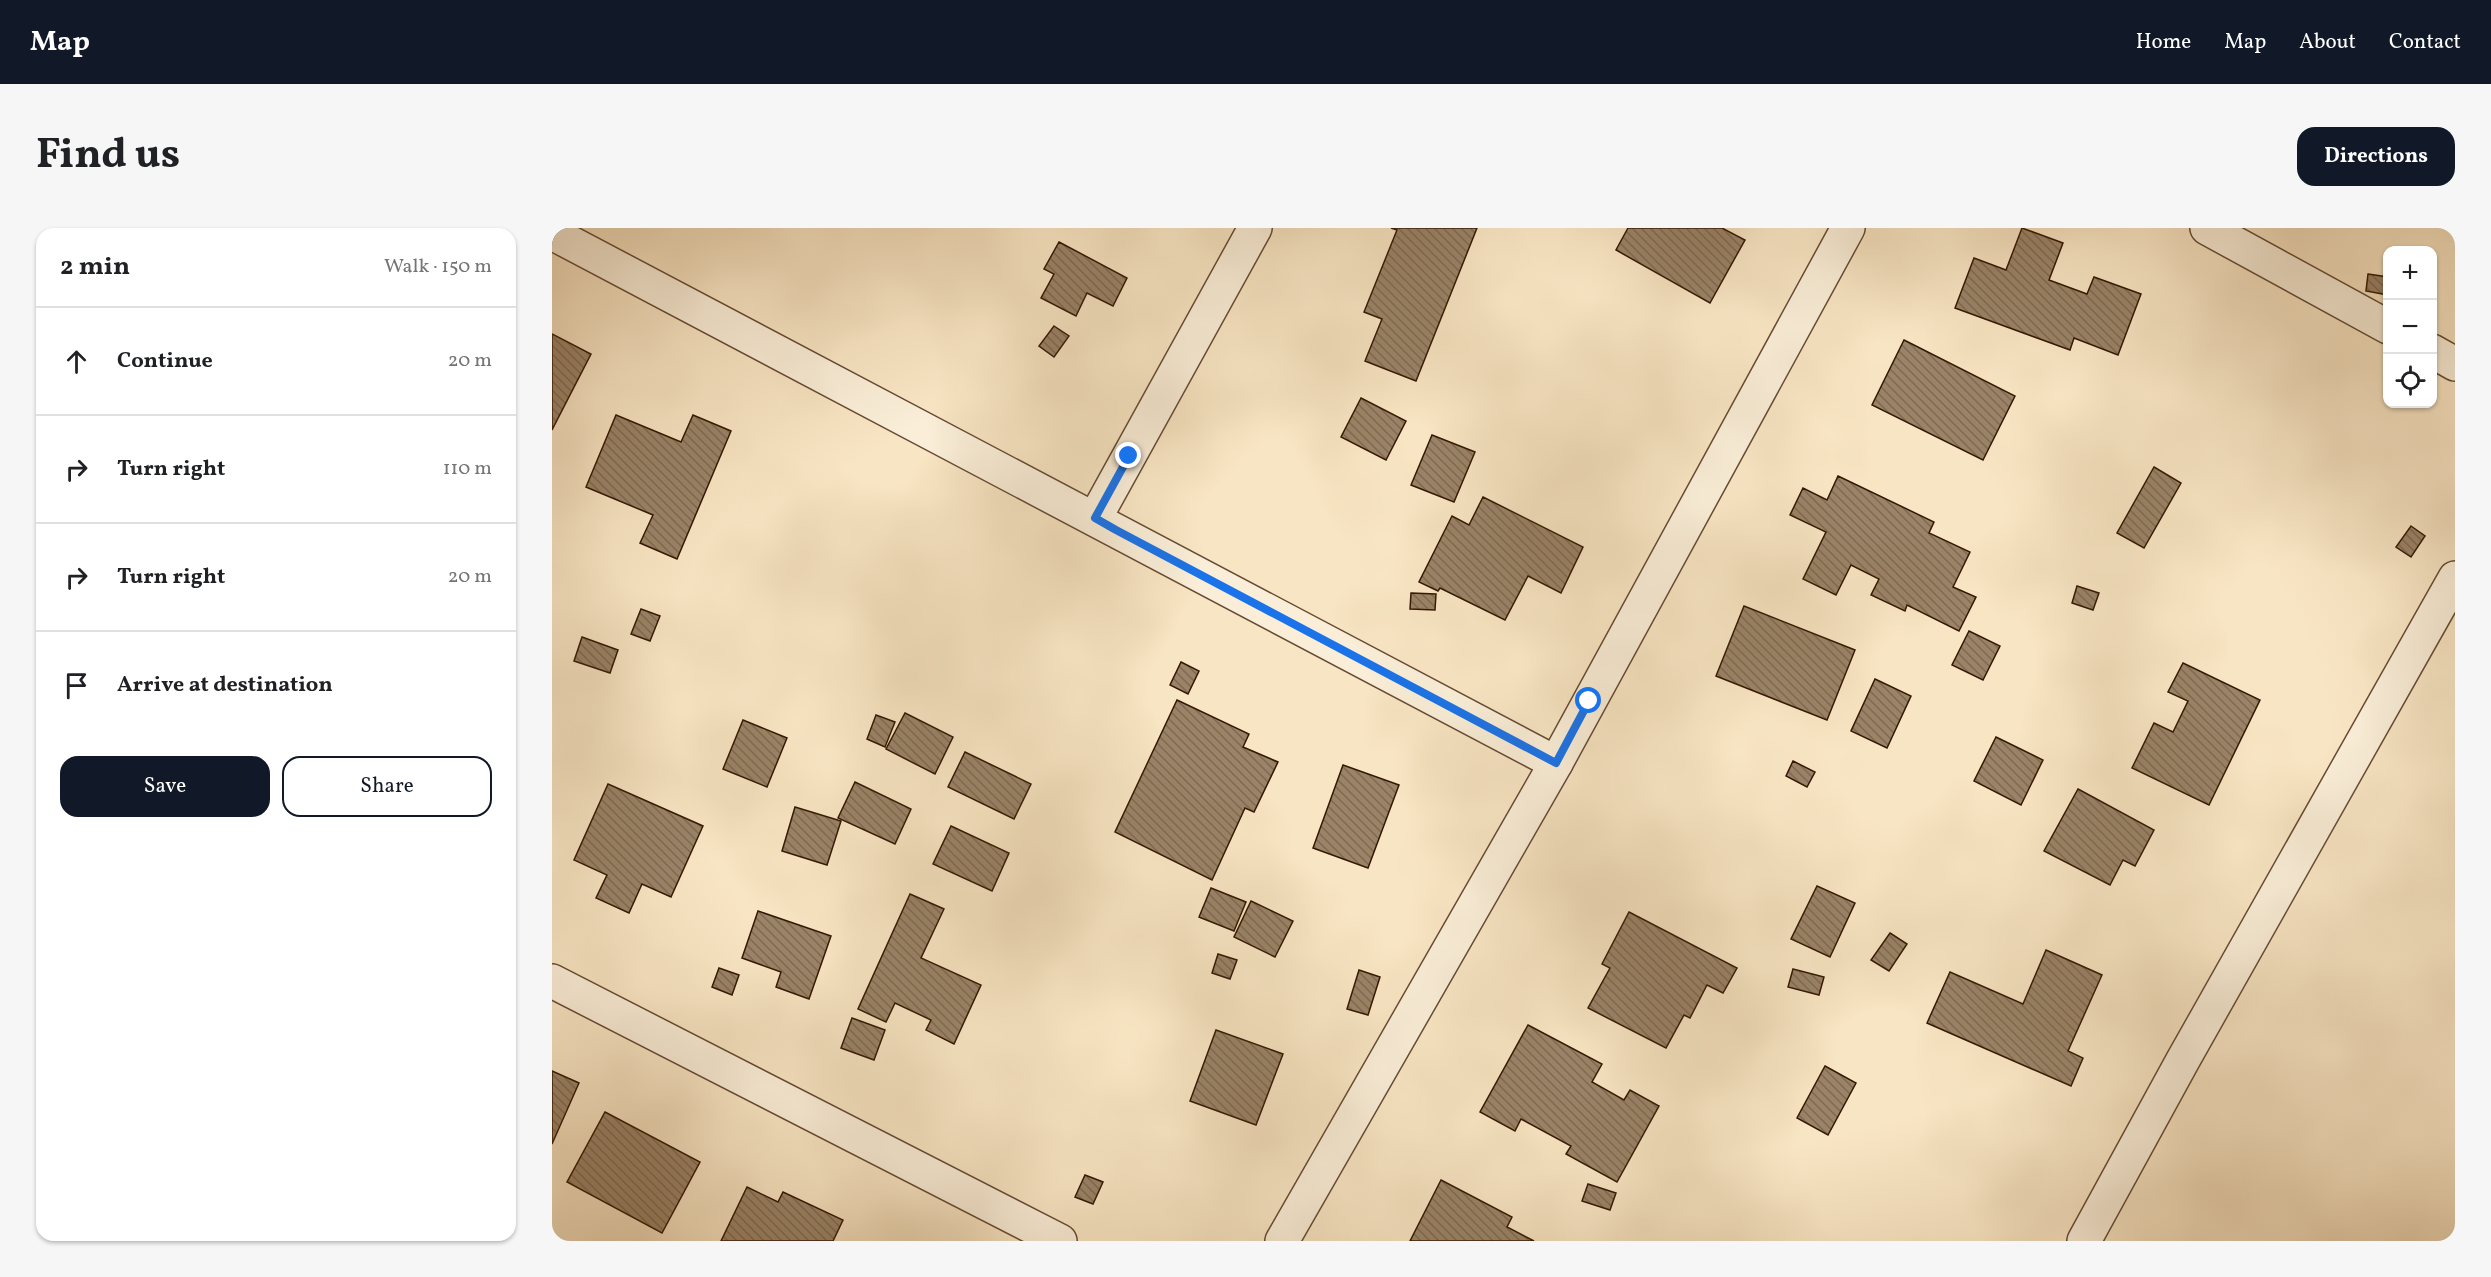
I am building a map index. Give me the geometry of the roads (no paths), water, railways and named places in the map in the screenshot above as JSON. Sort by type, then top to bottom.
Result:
[{"type":"street","points":[[1095,518],[1255,228]]},
{"type":"street","points":[[1282,1241],[1556,763],[1848,228]]},
{"type":"street","points":[[2207,228],[2383,324]]},
{"type":"street","points":[[552,233],[1556,763]]},
{"type":"street","points":[[2437,353],[2455,364]]},
{"type":"street","points":[[2084,1241],[2188,1050],[2455,578]]},
{"type":"street","points":[[552,981],[1060,1241]]}]
